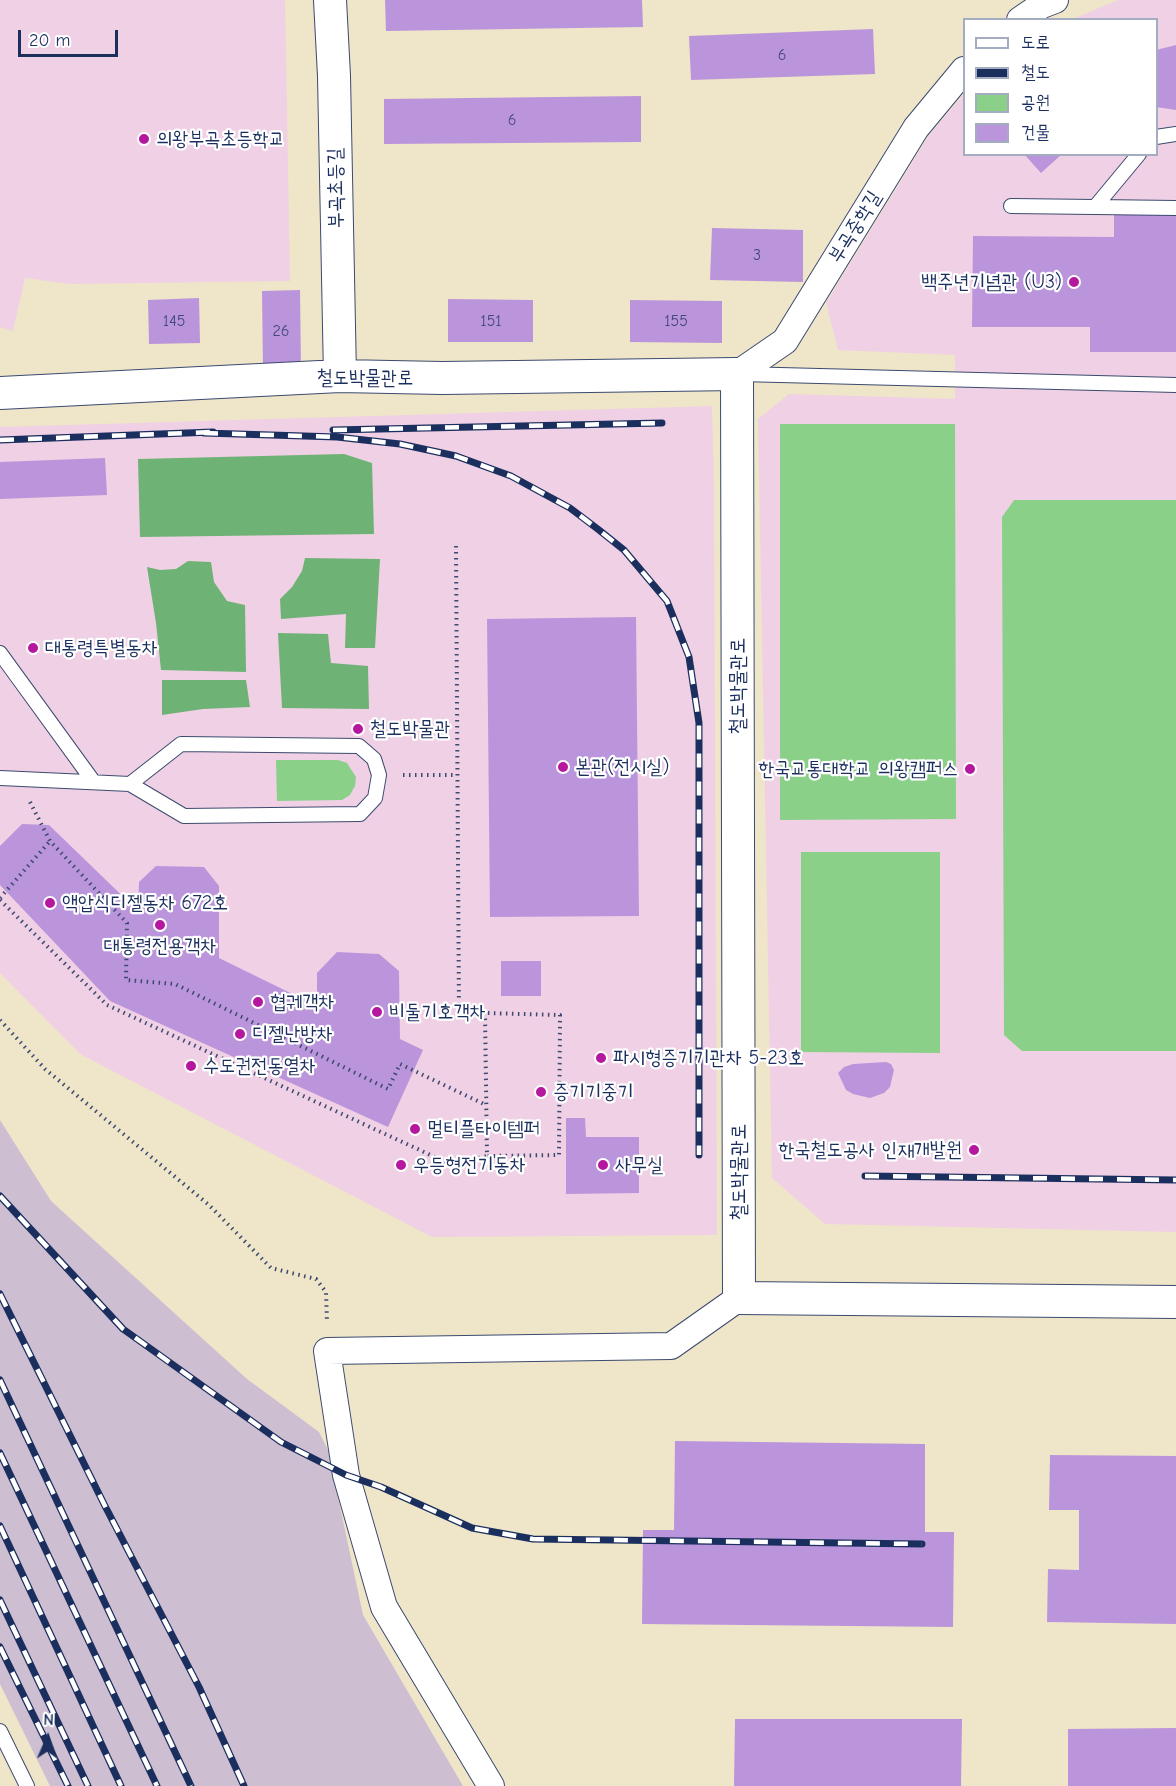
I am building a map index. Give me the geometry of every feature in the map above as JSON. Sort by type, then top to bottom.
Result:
[{"type":"street","name":"부곡초등길","points":[[330,0],[334,76],[340,376]]},
{"type":"street","points":[[1023,18],[1042,5],[1055,0]]},
{"type":"street","name":"부곡중학길","points":[[737,374],[785,341],[916,128],[963,71]]},
{"type":"street","name":"철도박물관로","points":[[0,393],[340,376],[442,378],[737,374],[739,1298]]},
{"type":"street","points":[[490,1786],[384,1606],[346,1475],[327,1351],[671,1346],[739,1298],[1176,1302]]},
{"type":"lane","points":[[1158,137],[1176,134]]},
{"type":"lane","points":[[1095,207],[1137,156]]},
{"type":"lane","points":[[1011,206],[1176,207]]},
{"type":"lane","points":[[737,374],[1176,385]]},
{"type":"lane","points":[[0,653],[93,781]]},
{"type":"lane","points":[[0,778],[130,784],[184,816],[360,814],[375,798],[379,776],[374,759],[359,746],[181,744],[130,784]]},
{"type":"lane","points":[[0,1731],[27,1786]]},
{"type":"path","points":[[50,841],[0,899],[107,1005],[452,1165],[487,1156],[559,1155],[560,1015],[485,1013],[459,1015],[456,546]]},
{"type":"path","points":[[379,776],[457,775]]},
{"type":"path","points":[[17,778],[50,841],[127,923],[126,980],[174,984],[388,1089],[400,1064],[486,1106]]},
{"type":"path","points":[[485,1013],[487,1156]]},
{"type":"path","points":[[0,1020],[45,1069],[209,1204],[272,1268],[316,1278],[326,1292],[327,1351]]},
{"type":"shaded area","name":"의왕부곡초등학교","points":[[0,0],[285,0],[290,281],[71,284],[25,278],[13,331],[0,327]]},
{"type":"shaded area","name":"한국교통대학교 의왕캠퍼스","points":[[1118,0],[1176,0],[1176,1232],[825,1224],[772,1178],[758,419],[789,394],[955,399],[955,355],[838,350],[826,303],[929,135],[963,95],[963,156],[1158,156],[1158,18],[1075,18]]},
{"type":"shaded area","name":"철도박물관","points":[[712,406],[717,1235],[432,1237],[80,1054],[0,973],[0,427]]},
{"type":"shaded area","points":[[0,1120],[51,1201],[247,1379],[319,1432],[328,1450],[363,1615],[463,1786],[50,1786],[0,1684]]},
{"type":"green space","points":[[780,424],[955,424],[956,819],[780,820]]},
{"type":"green space","points":[[344,454],[372,463],[374,534],[140,537],[138,459]]},
{"type":"green space","points":[[1014,500],[1176,500],[1176,1051],[1022,1051],[1004,1035],[1002,517]]},
{"type":"green space","points":[[305,558],[380,559],[375,648],[345,648],[346,614],[281,619],[280,599],[292,587],[302,571]]},
{"type":"green space","points":[[188,561],[211,562],[214,582],[227,601],[245,605],[246,672],[161,670],[147,567],[160,570],[176,569]]},
{"type":"green space","points":[[278,633],[328,634],[331,663],[368,666],[369,709],[282,708]]},
{"type":"green space","points":[[162,680],[246,680],[250,707],[203,709],[162,715]]},
{"type":"green space","points":[[276,760],[338,760],[347,763],[356,777],[355,786],[350,795],[342,800],[277,801]]},
{"type":"green space","points":[[801,852],[940,852],[940,1053],[801,1052]]},
{"type":"building","points":[[385,0],[642,0],[643,27],[386,31]]},
{"type":"building","points":[[873,29],[875,74],[691,80],[689,36]]},
{"type":"building","points":[[1176,45],[1176,110],[1158,107],[1158,50]]},
{"type":"building","points":[[641,96],[641,142],[384,144],[384,99]]},
{"type":"building","points":[[1026,156],[1060,156],[1041,173]]},
{"type":"building","name":"백주년기념관 (U3)","points":[[1114,213],[1176,214],[1176,352],[1090,352],[1090,327],[972,327],[973,236],[1114,237]]},
{"type":"building","points":[[712,228],[803,230],[803,282],[710,280]]},
{"type":"building","points":[[300,290],[301,371],[263,372],[262,291]]},
{"type":"building","points":[[199,298],[200,343],[149,344],[148,300]]},
{"type":"building","points":[[448,299],[533,300],[533,342],[448,342]]},
{"type":"building","points":[[630,300],[722,301],[722,343],[630,342]]},
{"type":"building","points":[[105,458],[107,495],[0,499],[0,462]]},
{"type":"building","name":"본관(전시실)","points":[[636,617],[639,916],[490,917],[487,619]]},
{"type":"building","points":[[22,824],[49,825],[138,911],[139,882],[156,866],[204,867],[219,886],[219,958],[317,1006],[317,973],[337,952],[379,954],[399,971],[400,1039],[423,1050],[388,1127],[110,1001],[0,885],[0,846]]},
{"type":"building","points":[[501,961],[541,961],[541,996],[501,996]]},
{"type":"building","points":[[886,1062],[891,1064],[894,1070],[890,1087],[884,1093],[870,1098],[846,1090],[838,1073],[844,1067],[853,1064]]},
{"type":"building","name":"사무실","points":[[566,1118],[585,1118],[586,1137],[639,1137],[639,1193],[566,1194]]},
{"type":"building","points":[[675,1441],[925,1444],[925,1532],[954,1532],[953,1627],[642,1624],[643,1530],[674,1530]]},
{"type":"building","points":[[1050,1455],[1176,1456],[1176,1624],[1047,1622],[1048,1569],[1079,1570],[1079,1510],[1049,1510]]},
{"type":"building","points":[[735,1719],[962,1719],[961,1786],[734,1786]]},
{"type":"building","points":[[1176,1728],[1176,1786],[1068,1786],[1068,1729]]},
{"type":"railway","points":[[333,430],[662,423]]},
{"type":"railway","points":[[0,440],[213,432]]},
{"type":"railway","points":[[204,433],[337,437],[400,444],[456,456],[511,476],[570,508],[624,550],[667,601],[689,657],[699,723],[699,1155]]},
{"type":"railway","points":[[865,1176],[1176,1180]]},
{"type":"railway","points":[[0,1196],[123,1329],[281,1442],[346,1475],[381,1487],[472,1528],[533,1539],[922,1544]]},
{"type":"railway","points":[[0,1294],[105,1506],[199,1687],[244,1786]]},
{"type":"railway","points":[[0,1380],[191,1786]]},
{"type":"railway","points":[[0,1453],[157,1786]]},
{"type":"railway","points":[[0,1526],[121,1786]]},
{"type":"railway","points":[[0,1600],[88,1786]]},
{"type":"railway","points":[[0,1647],[68,1786]]},
{"type":"place","name":"의왕부곡초등학교","points":[[144,139]]},
{"type":"place","name":"백주년기념관 (U3)","points":[[1074,282]]},
{"type":"place","name":"대통령특별동차","points":[[33,648]]},
{"type":"place","name":"철도박물관","points":[[358,729]]},
{"type":"place","name":"본관(전시실)","points":[[563,767]]},
{"type":"place","name":"한국교통대학교 의왕캠퍼스","points":[[970,769]]},
{"type":"place","name":"액압식디젤동차 672호","points":[[50,903]]},
{"type":"place","name":"대통령전용객차","points":[[160,925]]},
{"type":"place","name":"협궤객차","points":[[258,1002]]},
{"type":"place","name":"비둘기호객차","points":[[377,1012]]},
{"type":"place","name":"디젤난방차","points":[[240,1034]]},
{"type":"place","name":"파시형증기기관차 5-23호","points":[[601,1058]]},
{"type":"place","name":"수도권전동열차","points":[[191,1066]]},
{"type":"place","name":"증기기중기","points":[[541,1092]]},
{"type":"place","name":"멀티플타이템퍼","points":[[415,1129]]},
{"type":"place","name":"한국철도공사 인재개발원","points":[[974,1150]]},
{"type":"place","name":"우등형전기동차","points":[[401,1165]]},
{"type":"place","name":"사무실","points":[[603,1165]]}]
